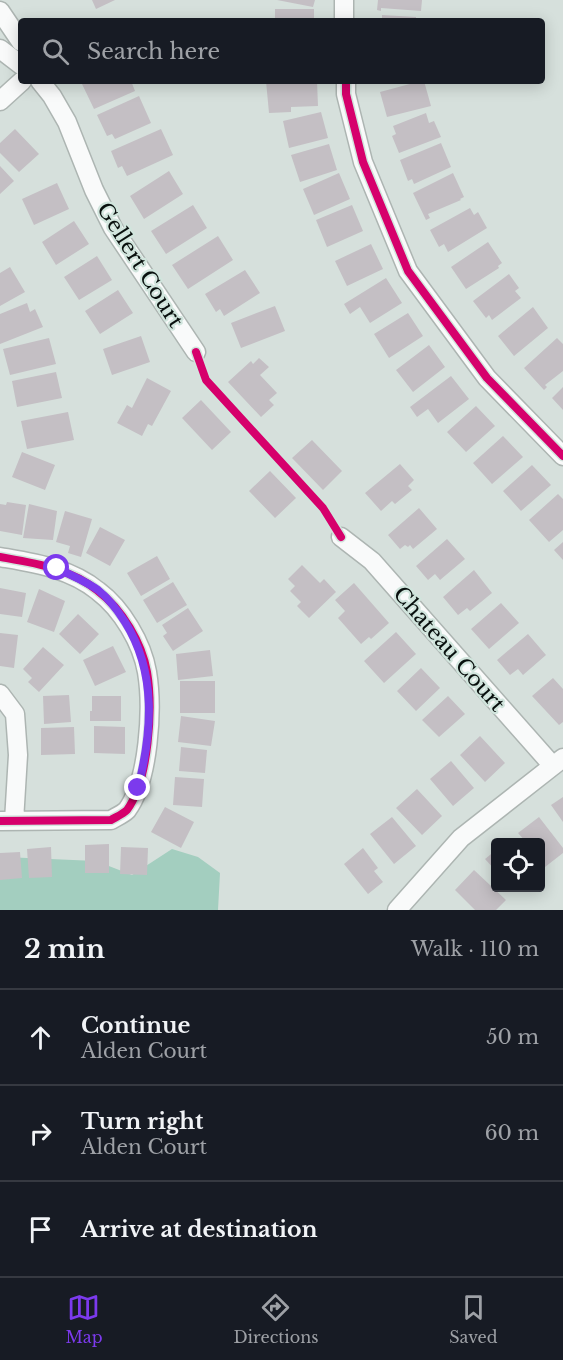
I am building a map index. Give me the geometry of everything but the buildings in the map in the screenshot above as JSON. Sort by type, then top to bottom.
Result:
[{"type":"street","points":[[344,0],[344,18]]},
{"type":"street","points":[[0,11],[18,38]]},
{"type":"street","points":[[0,49],[18,63]]},
{"type":"street","points":[[0,101],[19,84]]},
{"type":"street","name":"Gellert Court","points":[[42,84],[67,122],[94,189],[113,228],[196,352]]},
{"type":"street","points":[[346,84],[346,94],[363,162],[408,271],[487,378],[563,456]]},
{"type":"street","name":"Chateau Court","points":[[340,537],[372,561],[558,762]]},
{"type":"street","points":[[0,556],[57,568],[98,591],[119,613],[137,640],[147,672],[149,715],[146,754],[138,788],[126,812],[111,820],[7,821],[18,755],[15,714],[0,694]]},
{"type":"street","points":[[397,910],[461,838],[558,762]]},
{"type":"green space","points":[[172,849],[198,857],[220,873],[218,910],[0,910],[0,859],[4,857],[96,861],[132,875]]},
{"type":"cycle path","points":[[346,84],[346,94],[363,162],[408,271],[487,378],[563,456]]},
{"type":"cycle path","points":[[196,352],[206,380],[323,508],[341,537]]},
{"type":"cycle path","points":[[0,557],[39,564],[64,572],[87,583],[107,598],[130,627],[141,650],[147,672],[150,705],[145,763],[134,797],[127,810],[111,820],[0,821]]},
{"type":"route","points":[[57,568],[98,591],[119,613],[137,640],[147,672],[149,715],[146,754],[138,788]]}]
